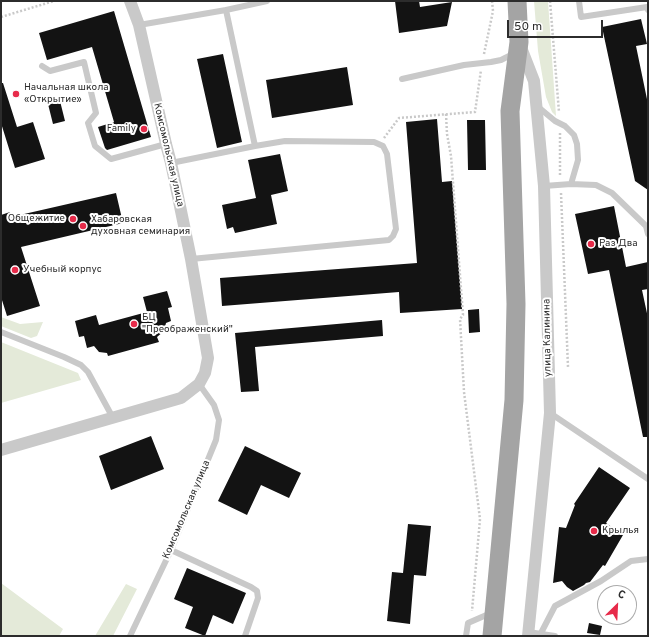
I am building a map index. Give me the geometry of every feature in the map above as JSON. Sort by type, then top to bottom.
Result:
[{"type":"main road","name":"улица Калинина","points":[[492,636],[514,400],[516,304],[510,111],[519,47],[517,1]]},
{"type":"street","name":"Комсомольская улица","points":[[130,1],[139,25],[171,163],[191,259],[208,358],[205,373],[199,384]]},
{"type":"street","name":"улица Калинина","points":[[519,47],[534,81],[544,186],[550,413],[528,634]]},
{"type":"street","points":[[1,450],[181,398],[199,384]]},
{"type":"lane","points":[[139,25],[226,10],[267,1]]},
{"type":"lane","points":[[579,1],[581,17],[648,8]]},
{"type":"lane","points":[[226,10],[255,146]]},
{"type":"lane","points":[[402,79],[464,65],[501,60],[519,47]]},
{"type":"lane","points":[[42,66],[50,71],[84,62],[96,113],[88,123],[95,146],[111,159],[166,144]]},
{"type":"lane","points":[[537,106],[555,121],[565,126],[574,135],[577,144],[578,160],[571,184]]},
{"type":"lane","points":[[171,163],[285,141],[374,142],[383,146],[387,154],[396,229],[393,236],[388,240],[191,259]]},
{"type":"lane","points":[[544,186],[571,184],[596,185],[612,193],[646,226],[648,234]]},
{"type":"lane","points":[[1,332],[64,357],[80,365],[88,372],[113,418]]},
{"type":"lane","name":"Комсомольская улица","points":[[130,636],[171,550],[216,440],[219,420],[214,405],[199,384]]},
{"type":"lane","points":[[550,413],[648,478]]},
{"type":"lane","points":[[171,550],[257,591],[258,598],[245,636]]},
{"type":"lane","points":[[542,633],[555,606],[601,581],[631,561],[648,559]]},
{"type":"lane","points":[[466,636],[468,623],[494,611]]},
{"type":"lane","points":[[528,634],[542,633],[555,636]]},
{"type":"path","points":[[1,17],[54,1]]},
{"type":"path","points":[[379,144],[399,118],[475,112],[493,10],[492,1]]},
{"type":"path","points":[[446,114],[447,134],[451,156],[464,315],[460,319],[464,392],[480,519],[471,622]]},
{"type":"green space","points":[[534,1],[548,1],[556,116],[552,112],[546,97],[538,51]]},
{"type":"green space","points":[[1,317],[20,324],[43,322],[37,336],[31,338],[1,326]]},
{"type":"green space","points":[[1,342],[78,373],[81,380],[1,403]]},
{"type":"green space","points":[[1,583],[63,629],[59,636],[1,636]]},
{"type":"green space","points":[[126,584],[137,589],[113,636],[95,636]]},
{"type":"building","points":[[395,1],[419,1],[420,7],[452,2],[447,26],[399,33]]},
{"type":"building","points":[[114,11],[151,137],[107,150],[98,127],[114,122],[92,47],[47,60],[39,33]]},
{"type":"building","points":[[641,19],[647,44],[636,46],[648,104],[648,190],[635,181],[602,27]]},
{"type":"building","points":[[223,54],[242,142],[217,148],[197,59]]},
{"type":"building","points":[[347,67],[353,105],[272,118],[266,80]]},
{"type":"building","points":[[1,83],[3,83],[17,127],[33,122],[45,159],[15,168],[1,123]]},
{"type":"building","points":[[60,101],[65,121],[53,124],[48,104]]},
{"type":"building","points":[[437,119],[442,182],[452,181],[462,309],[400,313],[399,292],[222,306],[220,278],[417,263],[406,122]]},
{"type":"building","points":[[467,120],[485,120],[486,170],[468,170]]},
{"type":"building","points":[[280,154],[288,191],[271,195],[277,224],[235,233],[233,227],[227,229],[222,205],[256,198],[248,160]]},
{"type":"building","points":[[116,193],[123,223],[21,247],[40,306],[7,316],[1,297],[1,215],[10,212],[11,217]]},
{"type":"building","points":[[614,206],[626,267],[648,262],[648,289],[642,290],[648,318],[648,437],[643,437],[609,270],[588,274],[575,214]]},
{"type":"building","name":"БЦ \"Преображенский\"","points":[[167,291],[172,307],[168,308],[171,321],[166,323],[164,331],[157,337],[159,342],[108,356],[107,353],[99,352],[94,346],[87,348],[84,336],[79,337],[75,321],[96,315],[99,325],[147,312],[143,297]]},
{"type":"building","points":[[479,309],[480,332],[469,333],[468,310]]},
{"type":"building","points":[[382,320],[383,336],[255,347],[259,391],[241,392],[235,333]]},
{"type":"building","points":[[151,436],[164,469],[111,490],[99,456]]},
{"type":"building","points":[[245,446],[301,473],[289,498],[261,485],[247,515],[218,501]]},
{"type":"building","name":"Крылья","points":[[599,467],[630,488],[606,523],[623,535],[605,566],[603,565],[590,582],[573,591],[562,581],[553,583],[559,527],[566,528],[575,505],[574,504]]},
{"type":"building","points":[[408,524],[431,526],[426,576],[414,575],[410,624],[387,621],[392,572],[403,573]]},
{"type":"building","points":[[187,568],[246,593],[233,624],[213,615],[205,636],[185,628],[193,607],[174,599]]},
{"type":"building","points":[[589,623],[602,626],[600,635],[587,633]]},
{"type":"place","name":"Начальная школа «Открытие»","points":[[16,94]]},
{"type":"place","name":"Family","points":[[144,129]]},
{"type":"place","name":"Общежитие","points":[[73,219]]},
{"type":"place","name":"Хабаровская духовная семинария","points":[[83,226]]},
{"type":"place","name":"Раз Два","points":[[591,244]]},
{"type":"place","name":"Учебный корпус","points":[[15,270]]},
{"type":"place","name":"БЦ \"Преображенский\"","points":[[134,324]]},
{"type":"place","name":"Крылья","points":[[594,531]]}]
